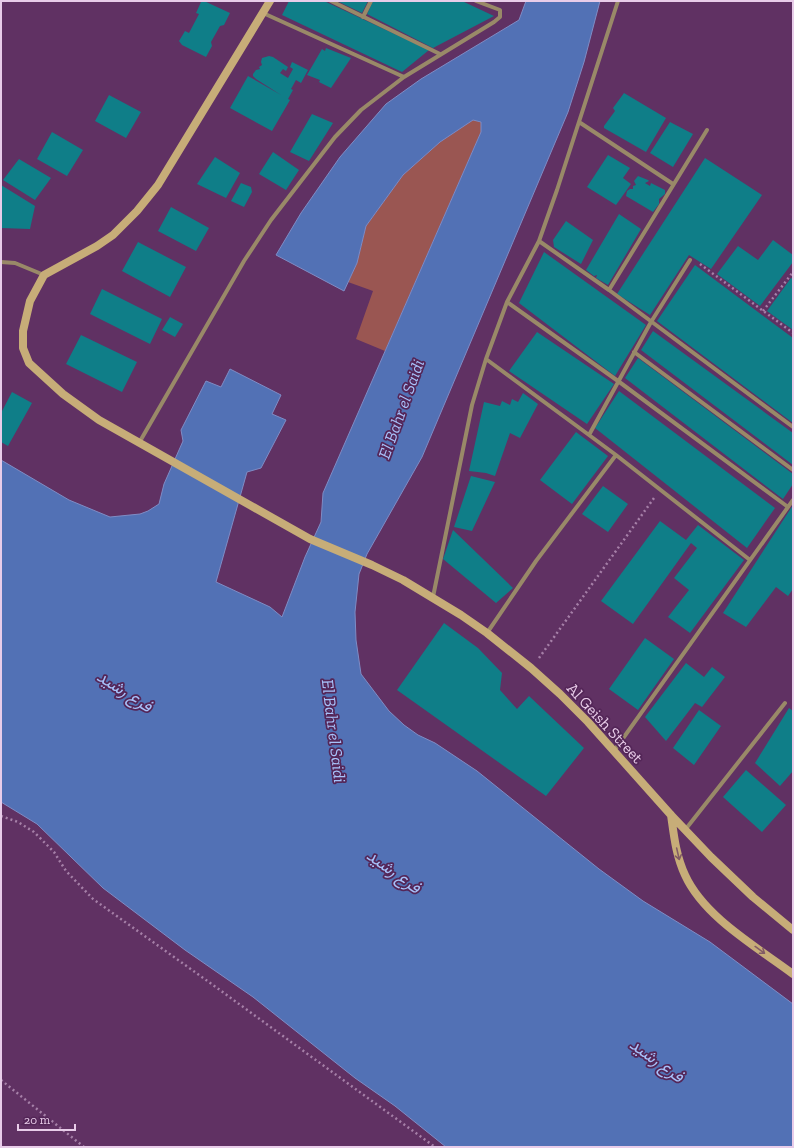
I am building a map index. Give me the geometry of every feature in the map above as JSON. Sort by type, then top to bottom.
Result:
[{"type":"main road","points":[[44,276],[97,246],[113,235],[154,191],[270,1]]},
{"type":"main road","name":"Al Geish Street","points":[[44,276],[30,301],[23,331],[23,348],[29,363],[69,399],[99,420],[310,539],[372,565],[433,597],[487,633],[531,668],[588,722],[685,830],[753,896],[793,930]]},
{"type":"main road","points":[[671,815],[677,856],[684,875],[693,891],[724,923],[793,974]]},
{"type":"street","points":[[331,1],[440,54]]},
{"type":"street","points":[[363,17],[371,1]]},
{"type":"street","points":[[140,443],[244,261],[271,220],[344,127],[361,110],[404,77],[500,17],[500,10],[476,1]]},
{"type":"street","points":[[433,597],[472,405],[486,359],[507,302],[539,241],[618,1]]},
{"type":"street","points":[[263,13],[404,77]]},
{"type":"street","points":[[579,122],[673,184]]},
{"type":"street","points":[[609,290],[707,130]]},
{"type":"street","points":[[539,241],[609,290],[793,427]]},
{"type":"street","points":[[589,435],[651,322],[690,260]]},
{"type":"street","points":[[1,262],[15,263],[44,276]]},
{"type":"street","points":[[507,302],[618,381],[788,507]]},
{"type":"street","points":[[634,352],[793,470]]},
{"type":"street","points":[[486,359],[616,455],[750,560]]},
{"type":"street","points":[[487,633],[536,560],[616,455]]},
{"type":"street","points":[[614,751],[793,500]]},
{"type":"street","points":[[685,830],[785,703]]},
{"type":"path","points":[[690,260],[694,260],[793,333]]},
{"type":"path","points":[[763,311],[793,272]]},
{"type":"path","points":[[531,668],[660,490]]},
{"type":"path","points":[[1,816],[18,822],[34,832],[54,852],[66,871],[93,899],[214,985],[434,1147]]},
{"type":"path","points":[[1,1080],[84,1147]]},
{"type":"shaded area","points":[[473,120],[481,122],[481,132],[385,351],[356,339],[373,291],[348,282],[357,263],[366,226],[403,175],[440,142]]},
{"type":"water","points":[[526,1],[600,1],[584,62],[568,112],[422,457],[367,554],[359,574],[355,612],[356,640],[361,674],[389,711],[404,725],[418,735],[435,743],[477,771],[599,869],[643,901],[710,942],[793,1004],[793,1147],[446,1147],[395,1106],[355,1078],[253,997],[185,950],[103,888],[37,824],[1,802],[1,460],[69,500],[110,517],[140,514],[159,504],[164,484],[183,441],[181,430],[206,381],[221,387],[230,369],[281,395],[272,414],[286,420],[261,468],[247,472],[216,582],[270,607],[282,617],[305,557],[321,522],[323,493],[481,132],[481,122],[473,120],[440,142],[403,175],[366,226],[357,263],[344,291],[276,255],[301,213],[340,157],[386,104],[421,79],[519,20]]},
{"type":"building","points":[[204,1],[230,13],[224,25],[220,26],[211,42],[212,46],[206,57],[182,45],[179,41],[185,31],[189,33],[199,14],[196,13],[201,2]]},
{"type":"building","points":[[289,1],[324,1],[429,50],[402,72],[282,15]]},
{"type":"building","points":[[337,1],[368,1],[362,13]]},
{"type":"building","points":[[373,1],[462,1],[494,16],[433,48],[367,14]]},
{"type":"building","points":[[326,48],[351,58],[331,88],[319,82],[320,80],[307,75],[322,49],[325,51]]},
{"type":"building","points":[[269,56],[288,67],[286,71],[283,69],[280,73],[288,78],[293,69],[290,67],[292,62],[308,70],[301,83],[296,80],[288,99],[290,100],[272,131],[230,108],[248,76],[281,95],[253,76],[256,70],[260,69],[259,67],[262,65],[262,58]]},
{"type":"building","points":[[624,93],[666,118],[646,152],[604,128],[615,111],[613,108]]},
{"type":"building","points":[[109,95],[141,112],[126,138],[95,121]]},
{"type":"building","points":[[312,114],[333,123],[309,161],[290,152]]},
{"type":"building","points":[[670,122],[693,134],[673,167],[650,153]]},
{"type":"building","points":[[52,132],[83,150],[67,176],[37,159]]},
{"type":"building","points":[[273,152],[299,170],[286,190],[259,174]]},
{"type":"building","points":[[608,155],[630,168],[623,178],[631,184],[616,205],[587,187]]},
{"type":"building","points":[[215,157],[240,173],[226,198],[197,184]]},
{"type":"building","points":[[705,158],[762,195],[711,269],[689,255],[650,315],[617,294]]},
{"type":"building","points":[[19,159],[51,178],[35,200],[3,180]]},
{"type":"building","points":[[638,176],[648,180],[649,181],[645,183],[650,186],[651,183],[665,190],[665,194],[659,199],[659,204],[653,212],[626,196],[627,191],[633,189],[633,186],[636,185],[634,181]]},
{"type":"building","points":[[241,183],[251,187],[252,192],[244,207],[231,201]]},
{"type":"building","points":[[1,185],[35,206],[30,229],[1,228]]},
{"type":"building","points":[[171,207],[209,228],[196,251],[158,231]]},
{"type":"building","points":[[619,214],[641,229],[608,285],[596,278],[597,275],[594,276],[586,270]]},
{"type":"building","points":[[566,221],[593,240],[581,264],[554,247],[553,240]]},
{"type":"building","points":[[773,240],[793,255],[793,262],[760,306],[717,274],[738,246],[758,260]]},
{"type":"building","points":[[138,242],[186,267],[170,297],[122,271]]},
{"type":"building","points":[[544,252],[646,325],[615,376],[519,303]]},
{"type":"building","points":[[695,265],[793,338],[793,423],[657,321]]},
{"type":"building","points":[[791,278],[793,279],[793,330],[767,311]]},
{"type":"building","points":[[102,289],[162,319],[150,344],[90,314]]},
{"type":"building","points":[[170,317],[183,324],[175,337],[162,330]]},
{"type":"building","points":[[653,331],[793,433],[793,465],[641,350]]},
{"type":"building","points":[[537,332],[614,384],[587,424],[509,371]]},
{"type":"building","points":[[81,335],[137,362],[122,392],[66,364]]},
{"type":"building","points":[[638,358],[793,474],[793,484],[783,499],[625,378]]},
{"type":"building","points":[[619,391],[775,508],[747,548],[595,428]]},
{"type":"building","points":[[12,392],[32,403],[8,446],[1,442],[1,413]]},
{"type":"building","points":[[523,393],[538,404],[520,438],[510,433],[495,476],[486,473],[469,471],[484,402],[500,406],[502,401],[510,405],[512,399],[518,402]]},
{"type":"building","points":[[576,432],[608,456],[572,504],[540,480]]},
{"type":"building","points":[[471,476],[495,482],[472,531],[454,527]]},
{"type":"building","points":[[603,486],[628,504],[608,532],[582,514]]},
{"type":"building","points":[[793,505],[793,589],[788,596],[776,587],[746,627],[723,613]]},
{"type":"building","points":[[660,521],[686,540],[698,525],[744,560],[690,633],[668,617],[689,590],[674,578],[697,548],[691,543],[633,624],[601,601]]},
{"type":"building","points":[[453,530],[513,588],[496,603],[443,559]]},
{"type":"building","points":[[444,623],[478,648],[502,673],[500,690],[517,709],[529,696],[584,748],[546,796],[397,690]]},
{"type":"building","points":[[645,638],[674,659],[638,710],[609,689]]},
{"type":"building","points":[[686,663],[704,677],[712,667],[725,677],[702,707],[695,703],[666,741],[645,717]]},
{"type":"building","points":[[789,708],[793,711],[793,771],[780,786],[755,763]]},
{"type":"building","points":[[699,710],[721,726],[694,765],[673,748]]},
{"type":"building","points":[[746,770],[786,805],[762,832],[723,797]]},
{"type":"water label","name":"El Bahr el Saidi","points":[[401,409]]},
{"type":"water label","name":"فرع رشيد","points":[[125,691]]},
{"type":"water label","name":"El Bahr el Saidi","points":[[334,731]]},
{"type":"water label","name":"فرع رشيد","points":[[394,871]]},
{"type":"water label","name":"فرع رشيد","points":[[657,1060]]}]
